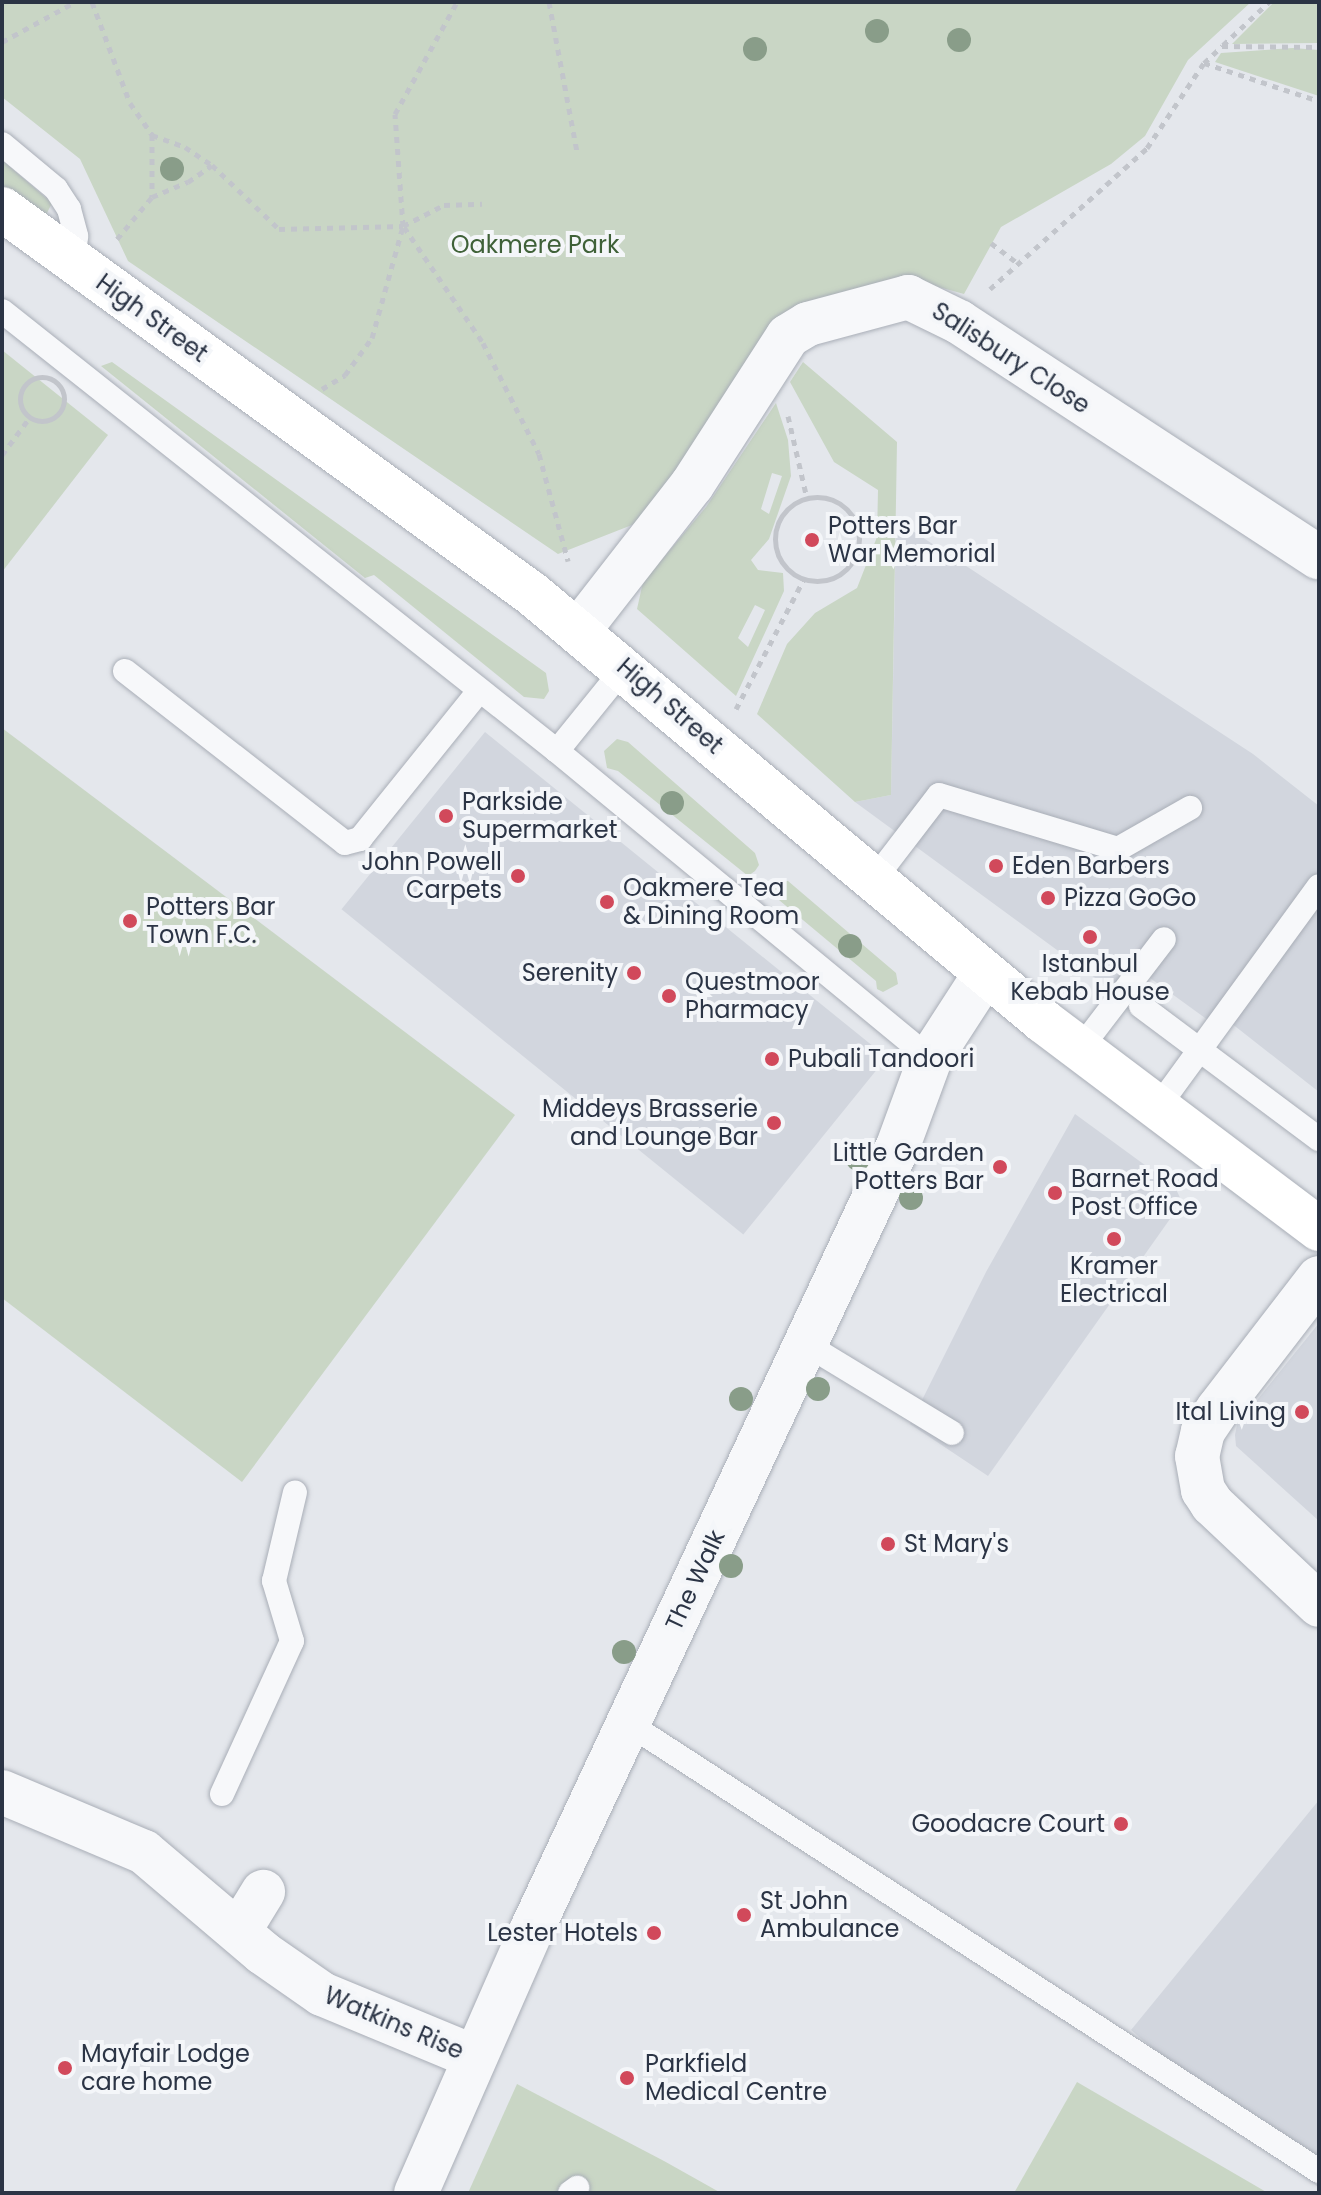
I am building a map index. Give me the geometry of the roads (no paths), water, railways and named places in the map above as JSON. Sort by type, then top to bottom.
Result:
[{"type":"main road","name":"High Street","points":[[2,209],[579,630],[985,974],[1319,1229]]},
{"type":"street","name":"Salisbury Close","points":[[579,630],[692,485],[788,336],[808,324],[908,297],[959,322],[1319,558]]},
{"type":"street","name":"The Walk","points":[[417,2193],[474,2057],[898,1146],[930,1059],[985,974]]},
{"type":"street","points":[[1319,1278],[1218,1409],[1203,1431],[1197,1456],[1203,1490],[1212,1504],[1319,1605]]},
{"type":"street","name":"Watkins Rise","points":[[2,1792],[144,1852],[239,1931],[322,1994],[474,2057]]},
{"type":"street","points":[[239,1931],[263,1892]]},
{"type":"lane","points":[[2,144],[63,199],[76,236],[74,261]]},
{"type":"lane","points":[[2,311],[557,751],[930,1059]]},
{"type":"lane","points":[[557,751],[625,667]]},
{"type":"lane","points":[[125,671],[345,843],[360,839],[479,691]]},
{"type":"lane","points":[[873,881],[939,795],[1118,849],[1190,808]]},
{"type":"lane","points":[[1158,1107],[1319,886]]},
{"type":"lane","points":[[1080,1049],[1164,939]]},
{"type":"lane","points":[[1141,1006],[1319,1139]]},
{"type":"lane","points":[[804,1343],[952,1433]]},
{"type":"lane","points":[[222,1794],[292,1641],[274,1581],[295,1492]]},
{"type":"lane","points":[[629,1724],[1319,2171]]},
{"type":"place","name":"Potters Bar War Memorial","points":[[812,540]]},
{"type":"place","name":"Parkside Supermarket","points":[[446,816]]},
{"type":"place","name":"Eden Barbers","points":[[996,866]]},
{"type":"place","name":"John Powell Carpets","points":[[518,876]]},
{"type":"place","name":"Pizza GoGo","points":[[1048,898]]},
{"type":"place","name":"Oakmere Tea & Dining Room","points":[[607,902]]},
{"type":"place","name":"Potters Bar Town F.C.","points":[[130,921]]},
{"type":"place","name":"Istanbul Kebab House","points":[[1090,937]]},
{"type":"place","name":"Serenity","points":[[634,973]]},
{"type":"place","name":"Questmoor Pharmacy","points":[[669,996]]},
{"type":"place","name":"Pubali Tandoori","points":[[772,1059]]},
{"type":"place","name":"Middeys Brasserie and Lounge Bar","points":[[774,1123]]},
{"type":"place","name":"Little Garden Potters Bar","points":[[1000,1167]]},
{"type":"place","name":"Barnet Road Post Office","points":[[1055,1193]]},
{"type":"place","name":"Kramer Electrical","points":[[1114,1239]]},
{"type":"place","name":"Ital Living","points":[[1302,1412]]},
{"type":"place","name":"St Mary's","points":[[888,1544]]},
{"type":"place","name":"Goodacre Court","points":[[1121,1824]]},
{"type":"place","name":"St John Ambulance","points":[[744,1915]]},
{"type":"place","name":"Lester Hotels","points":[[654,1933]]},
{"type":"place","name":"Mayfair Lodge care home","points":[[65,2068]]},
{"type":"place","name":"Parkfield Medical Centre","points":[[627,2078]]},
{"type":"park label","name":"Oakmere Park","points":[[535,245]]}]
